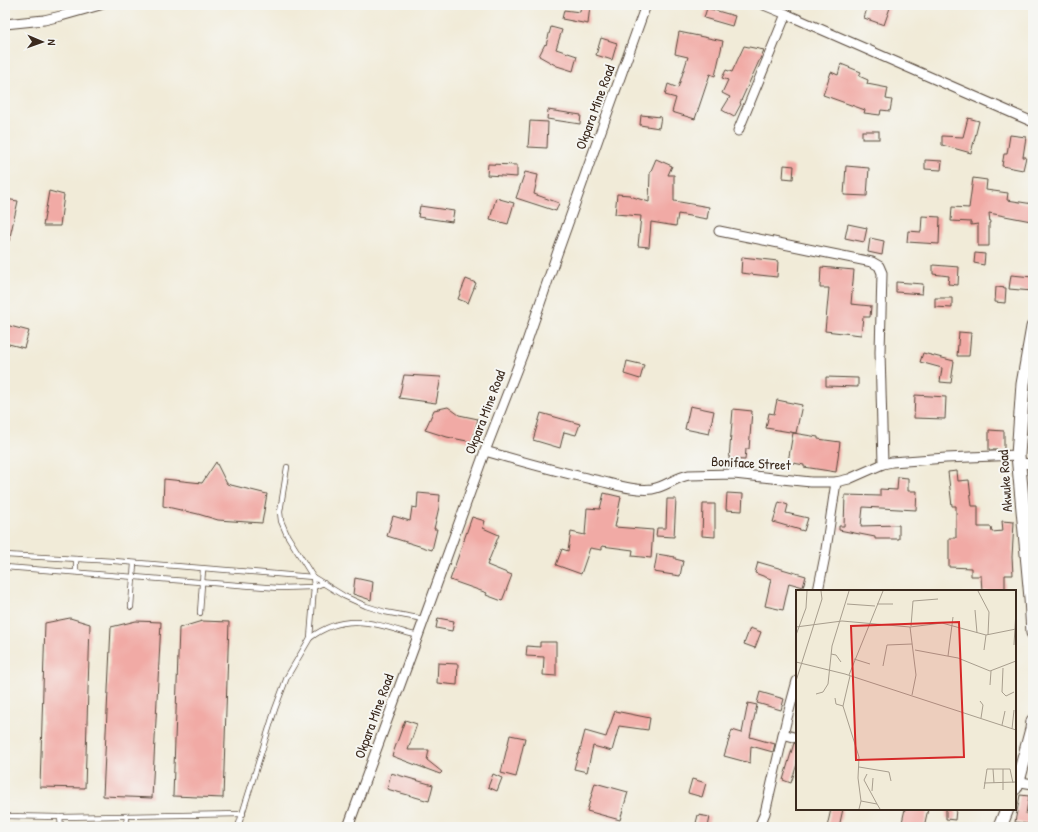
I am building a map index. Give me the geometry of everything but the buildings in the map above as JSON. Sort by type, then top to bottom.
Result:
[{"type":"main road","name":"Akwuke Road","points":[[1033,327],[1023,384],[1018,459],[1033,633]]},
{"type":"main road","points":[[1016,784],[1033,721]]},
{"type":"main road","points":[[1000,827],[1007,810]]},
{"type":"street","points":[[5,24],[50,18],[100,5]]},
{"type":"street","name":"Okpara Mine Road","points":[[348,827],[485,451],[523,353],[646,5]]},
{"type":"street","points":[[764,5],[1033,122]]},
{"type":"street","points":[[738,131],[786,14]]},
{"type":"street","points":[[719,231],[872,262],[879,266],[882,273],[880,352],[883,464]]},
{"type":"street","name":"Boniface Street","points":[[485,451],[583,478],[640,489],[659,487],[683,476],[689,475],[734,474],[811,482],[836,482],[849,479],[883,464],[892,462],[946,458],[1018,459],[1033,464]]},
{"type":"street","points":[[818,590],[836,482]]},
{"type":"street","points":[[759,827],[765,813],[796,685]]},
{"type":"street","points":[[783,734],[796,738]]},
{"type":"street","points":[[1016,784],[1033,784]]},
{"type":"lane","points":[[287,467],[280,512],[281,521],[286,535],[313,576],[344,596],[366,606],[385,612],[424,619]]},
{"type":"lane","points":[[5,555],[313,576]]},
{"type":"lane","points":[[76,559],[76,572]]},
{"type":"lane","points":[[131,607],[134,563]]},
{"type":"lane","points":[[5,567],[278,588],[314,587],[324,584]]},
{"type":"lane","points":[[200,613],[203,569]]},
{"type":"lane","points":[[310,638],[313,615],[313,576]]},
{"type":"lane","points":[[238,827],[275,709],[287,677],[310,638],[319,631],[348,621],[360,621],[375,624],[418,636]]},
{"type":"lane","points":[[5,816],[60,817],[243,814]]},
{"type":"lane","points":[[126,827],[127,816]]},
{"type":"lane","points":[[60,817],[61,827]]}]
